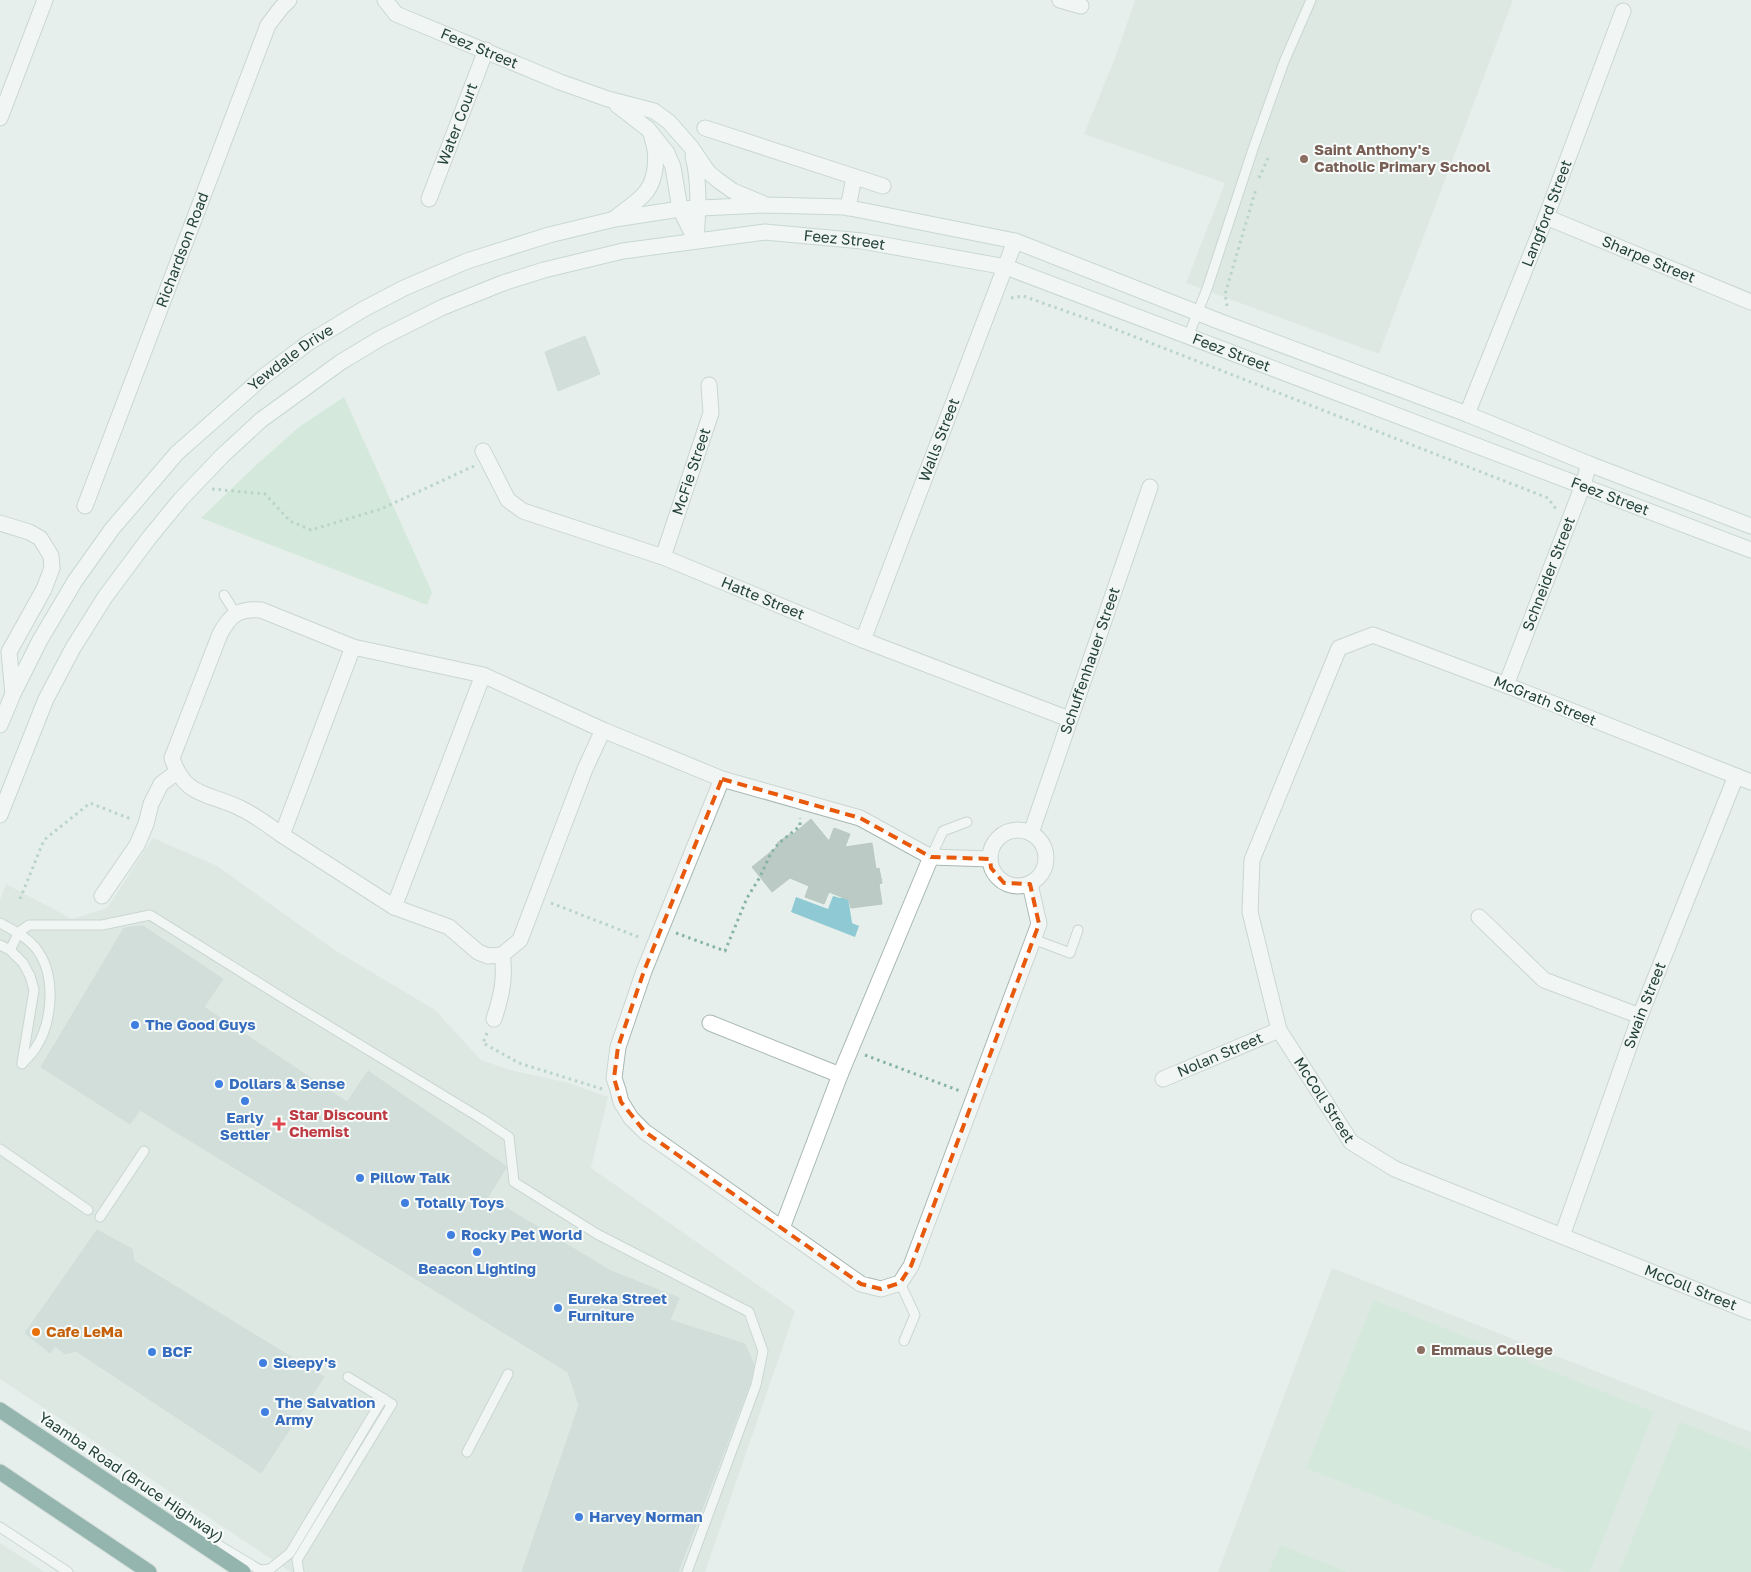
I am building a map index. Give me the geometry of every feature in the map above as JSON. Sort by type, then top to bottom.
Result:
[{"type":"highway","name":"Yaamba Road (Bruce Highway)","points":[[0,1410],[243,1572]]},
{"type":"highway","points":[[0,1472],[149,1572]]},
{"type":"street","points":[[0,118],[45,0]]},
{"type":"street","name":"Richardson Road","points":[[85,506],[268,25],[280,8],[289,0]]},
{"type":"street","name":"Feez Street","points":[[385,0],[396,14],[560,82],[654,111],[669,122],[691,147],[698,176],[696,241]]},
{"type":"street","points":[[1060,0],[1081,6]]},
{"type":"street","name":"Langford Street","points":[[1467,414],[1546,217],[1623,12]]},
{"type":"street","name":"Water Court","points":[[429,198],[486,50]]},
{"type":"street","name":"Feez Street","points":[[608,98],[648,130],[666,153],[673,167],[680,209],[696,241]]},
{"type":"street","points":[[705,128],[883,186]]},
{"type":"street","points":[[615,219],[647,191],[653,175],[656,161],[655,146],[648,130]]},
{"type":"street","points":[[691,147],[708,172],[719,182],[733,191],[766,205]]},
{"type":"street","points":[[848,208],[854,176]]},
{"type":"street","name":"Feez Street","points":[[698,207],[766,205],[848,208],[1015,241],[1198,313],[1467,414],[1589,464],[1751,526]]},
{"type":"street","name":"Yewdale Drive","points":[[13,694],[40,640],[75,582],[112,529],[177,452],[263,377],[308,343],[362,310],[404,288],[476,258],[549,235],[615,219],[698,207]]},
{"type":"street","name":"Sharpe Street","points":[[1546,217],[1751,302]]},
{"type":"street","name":"Feez Street","points":[[696,241],[765,232],[862,241],[1006,266],[1188,337],[1751,550]]},
{"type":"street","points":[[0,815],[46,699],[73,648],[105,597],[148,538],[181,500],[222,456],[261,420],[341,362],[380,338],[443,307],[503,283],[544,270],[623,251],[696,241]]},
{"type":"street","name":"Walls Street","points":[[863,640],[1015,241]]},
{"type":"street","name":"McFie Street","points":[[663,557],[711,413],[709,385]]},
{"type":"street","name":"Hatte Street","points":[[484,455],[508,500],[523,511],[663,557],[863,640],[1070,719]]},
{"type":"street","name":"Schneider Street","points":[[1506,685],[1583,485],[1589,464]]},
{"type":"street","name":"Schuffenhauer Street","points":[[1031,833],[1150,487]]},
{"type":"street","points":[[0,523],[29,532],[40,538],[51,556],[52,568],[44,589],[9,652],[13,694],[0,725]]},
{"type":"street","points":[[603,730],[585,769],[520,940],[502,955],[488,956],[478,952],[449,928],[394,907],[240,808],[201,794],[184,782],[176,772],[172,758],[220,634],[228,620],[236,614],[249,609],[261,610],[353,647],[482,675],[603,730],[722,779],[860,818],[932,857],[990,859]]},
{"type":"street","name":"McGrath Street","points":[[1339,648],[1373,635],[1506,685],[1751,782]]},
{"type":"street","points":[[282,835],[353,647]]},
{"type":"street","name":"McColl Street","points":[[1339,648],[1252,860],[1250,912],[1279,1030],[1351,1142],[1395,1169],[1751,1312]]},
{"type":"street","points":[[394,907],[482,675]]},
{"type":"street","points":[[102,896],[137,845],[146,824],[151,804],[161,784],[176,772]]},
{"type":"street","name":"Swain Street","points":[[1562,1236],[1640,1016],[1736,776]]},
{"type":"street","points":[[722,779],[644,971],[618,1047],[614,1078],[622,1102],[631,1118],[645,1132],[861,1284],[881,1288],[900,1283],[911,1266],[1039,924],[1030,884]]},
{"type":"street","points":[[1022,830],[1039,838],[1046,854],[1046,863],[1038,879],[1030,884],[1021,886],[1012,886],[1004,883],[996,876],[990,859],[996,841],[1003,834],[1022,830]]},
{"type":"street","points":[[782,1228],[840,1075],[932,857]]},
{"type":"street","points":[[1479,917],[1544,980],[1640,1016]]},
{"type":"street","points":[[494,1019],[501,998],[504,979],[502,955]]},
{"type":"street","points":[[710,1023],[840,1075]]},
{"type":"street","name":"Nolan Street","points":[[1163,1079],[1279,1030]]},
{"type":"lane","points":[[1188,337],[1198,313],[1284,62],[1310,0]]},
{"type":"lane","points":[[224,596],[236,614]]},
{"type":"lane","points":[[932,857],[943,830],[967,822]]},
{"type":"lane","points":[[10,950],[19,932],[29,925],[102,925],[150,915],[291,1004],[482,1119],[508,1137],[514,1182],[597,1234],[749,1312],[763,1352],[756,1385],[687,1572]]},
{"type":"lane","points":[[0,923],[19,932],[35,948],[49,976],[50,999],[47,1021],[35,1049],[22,1064],[34,990],[30,976],[23,963],[10,950],[0,945]]},
{"type":"lane","points":[[1033,939],[1070,953],[1078,930]]},
{"type":"lane","points":[[0,1149],[88,1210]]},
{"type":"lane","points":[[100,1217],[144,1151]]},
{"type":"lane","points":[[900,1283],[916,1315],[904,1341]]},
{"type":"lane","points":[[467,1452],[508,1374]]},
{"type":"lane","points":[[299,1572],[298,1560],[392,1404],[348,1377]]},
{"type":"lane","points":[[87,1468],[122,1484],[169,1516],[244,1562],[260,1570],[270,1569],[290,1553],[383,1398]]},
{"type":"lane","points":[[0,1527],[68,1572]]},
{"type":"path","points":[[1227,306],[1226,294],[1259,178],[1268,158]]},
{"type":"path","points":[[1008,298],[1023,296],[1102,324],[1539,494],[1548,498],[1559,514]]},
{"type":"path","points":[[206,488],[265,494],[290,521],[311,530],[380,509],[484,455]]},
{"type":"path","points":[[662,928],[725,951],[747,898],[760,877],[771,853],[779,843],[800,826],[801,802]]},
{"type":"path","points":[[20,899],[44,840],[90,803],[146,824]]},
{"type":"path","points":[[537,897],[655,944]]},
{"type":"path","points":[[494,1019],[483,1042],[519,1063],[608,1091],[618,1090]]},
{"type":"path","points":[[851,1049],[974,1096]]},
{"type":"highlighted area","points":[[722,779],[860,818],[931,857],[990,859],[991,868],[1004,883],[1030,884],[1039,924],[911,1266],[900,1283],[881,1289],[861,1284],[645,1132],[621,1102],[614,1078],[618,1047],[644,971]]},
{"type":"shaded area","name":"Saint Anthony's Catholic Primary School","points":[[1135,0],[1513,0],[1379,354],[1186,283],[1225,183],[1084,134],[1117,53]]},
{"type":"shaded area","points":[[153,838],[217,866],[336,951],[435,1010],[481,1060],[510,1070],[569,1083],[608,1097],[591,1168],[795,1311],[705,1572],[291,1572],[0,1379],[0,900],[6,884],[72,919],[107,908]]},
{"type":"shaded area","name":"Emmaus College","points":[[1332,1268],[1751,1432],[1751,1572],[1218,1572]]},
{"type":"shaded area","points":[[0,1543],[28,1561],[44,1572],[0,1572]]},
{"type":"green space","points":[[344,397],[432,592],[427,605],[201,518],[299,427]]},
{"type":"green space","points":[[1374,1300],[1654,1412],[1590,1572],[1566,1572],[1306,1468]]},
{"type":"green space","points":[[1680,1422],[1751,1450],[1751,1572],[1619,1572]]},
{"type":"green space","points":[[1280,1545],[1347,1572],[1269,1572]]},
{"type":"water","points":[[833,896],[840,898],[848,897],[852,923],[859,926],[855,937],[791,912],[796,897],[828,909]]},
{"type":"building","points":[[585,336],[600,374],[558,391],[545,352]]},
{"type":"building","points":[[811,819],[829,841],[834,828],[850,834],[845,847],[872,843],[876,869],[879,868],[882,883],[879,884],[882,904],[851,908],[849,900],[829,892],[824,904],[805,897],[809,886],[790,878],[772,892],[752,867],[779,845],[777,843],[790,834],[791,836]]},
{"type":"building","points":[[143,926],[223,979],[204,1007],[347,1102],[368,1071],[506,1166],[488,1197],[611,1271],[679,1298],[670,1320],[745,1344],[754,1365],[750,1383],[678,1572],[522,1572],[579,1405],[568,1372],[140,1110],[130,1124],[41,1067],[124,928]]},
{"type":"building","points":[[97,1230],[132,1249],[134,1261],[324,1377],[261,1473],[76,1351],[65,1354],[55,1346],[50,1353],[25,1333]]},
{"type":"place","name":"Saint Anthony's Catholic Primary School","points":[[1304,159]]},
{"type":"place","name":"The Good Guys","points":[[135,1025]]},
{"type":"place","name":"Dollars & Sense","points":[[219,1084]]},
{"type":"place","name":"Early Settler","points":[[245,1101]]},
{"type":"place","name":"Star Discount Chemist","points":[[279,1124]]},
{"type":"place","name":"Pillow Talk","points":[[360,1178]]},
{"type":"place","name":"Totally Toys","points":[[405,1203]]},
{"type":"place","name":"Rocky Pet World","points":[[451,1235]]},
{"type":"place","name":"Beacon Lighting","points":[[477,1252]]},
{"type":"place","name":"Eureka Street Furniture","points":[[558,1308]]},
{"type":"place","name":"Cafe LeMa","points":[[36,1332]]},
{"type":"place","name":"Emmaus College","points":[[1421,1350]]},
{"type":"place","name":"BCF","points":[[152,1352]]},
{"type":"place","name":"Sleepy's","points":[[263,1363]]},
{"type":"place","name":"The Salvation Army","points":[[265,1412]]},
{"type":"place","name":"Harvey Norman","points":[[579,1517]]}]
